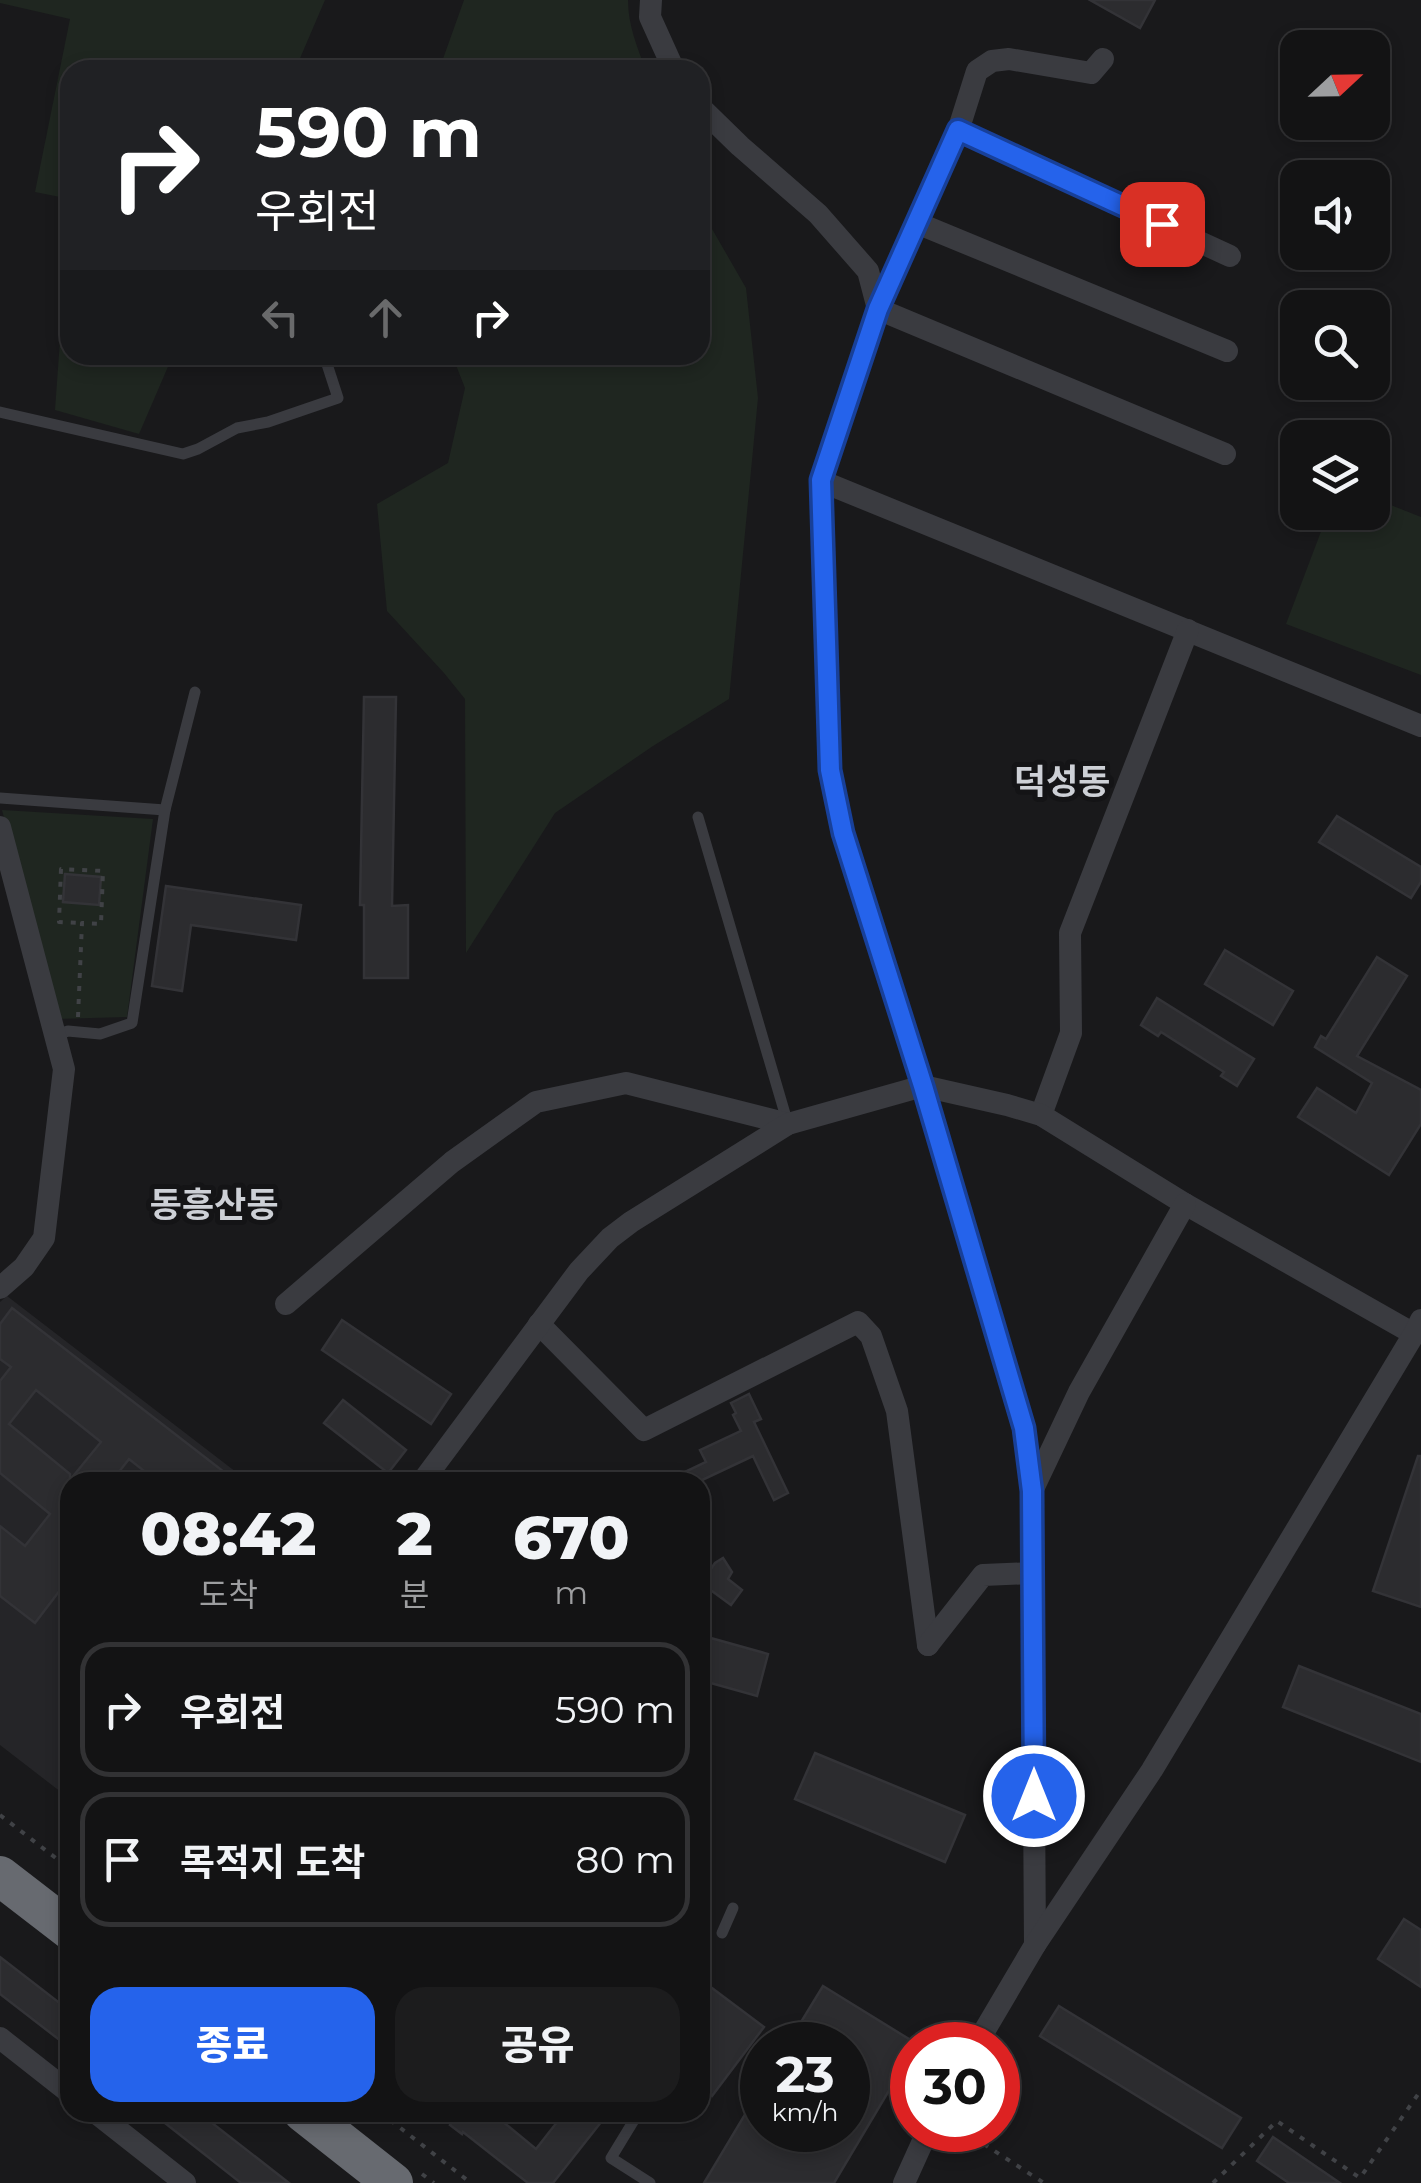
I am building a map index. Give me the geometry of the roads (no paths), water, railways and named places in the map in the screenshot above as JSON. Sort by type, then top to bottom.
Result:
[{"type":"highway","points":[[0,1876],[60,1922]]},
{"type":"highway","points":[[317,2122],[393,2183]]},
{"type":"street","points":[[650,0],[650,16],[670,60]]},
{"type":"street","points":[[1034,1945],[1032,1491],[1024,1428],[835,799],[830,770],[821,480],[878,309],[958,130],[978,71],[992,61],[1008,59],[1091,72],[1103,59]]},
{"type":"street","points":[[710,117],[818,214],[868,272],[878,309]]},
{"type":"street","points":[[958,130],[1230,256]]},
{"type":"street","points":[[917,224],[1226,352]]},
{"type":"street","points":[[878,309],[1225,454]]},
{"type":"street","points":[[821,480],[1421,726]]},
{"type":"street","points":[[1041,1115],[1071,1033],[1070,933],[1188,630]]},
{"type":"street","points":[[0,827],[66,1034],[44,1238],[24,1267],[0,1288]]},
{"type":"street","points":[[286,1304],[452,1162],[536,1102],[626,1084],[788,1124]]},
{"type":"street","points":[[429,1472],[594,1254],[620,1230],[788,1124],[923,1086],[1041,1115],[1186,1204],[1418,1327],[1152,1770],[1034,1945],[989,2022]]},
{"type":"street","points":[[1032,1491],[1079,1392],[1186,1204]]},
{"type":"street","points":[[539,1324],[644,1430],[858,1322],[871,1336],[897,1411],[928,1645],[983,1575],[1033,1573]]},
{"type":"street","points":[[0,2038],[60,2085]]},
{"type":"street","points":[[108,2122],[185,2183]]},
{"type":"street","points":[[904,2183],[918,2152]]},
{"type":"lane","points":[[0,412],[183,454],[237,428],[268,422],[338,398],[327,365]]},
{"type":"lane","points":[[66,1034],[100,1034],[132,1023],[165,810],[195,692]]},
{"type":"lane","points":[[0,798],[165,810]]},
{"type":"lane","points":[[698,816],[788,1124]]},
{"type":"lane","points":[[722,1933],[734,1908]]},
{"type":"lane","points":[[633,2122],[610,2158],[650,2183]]},
{"type":"district","name":"덕성동","points":[[1062,781]]},
{"type":"district","name":"동흥산동","points":[[214,1204]]}]
